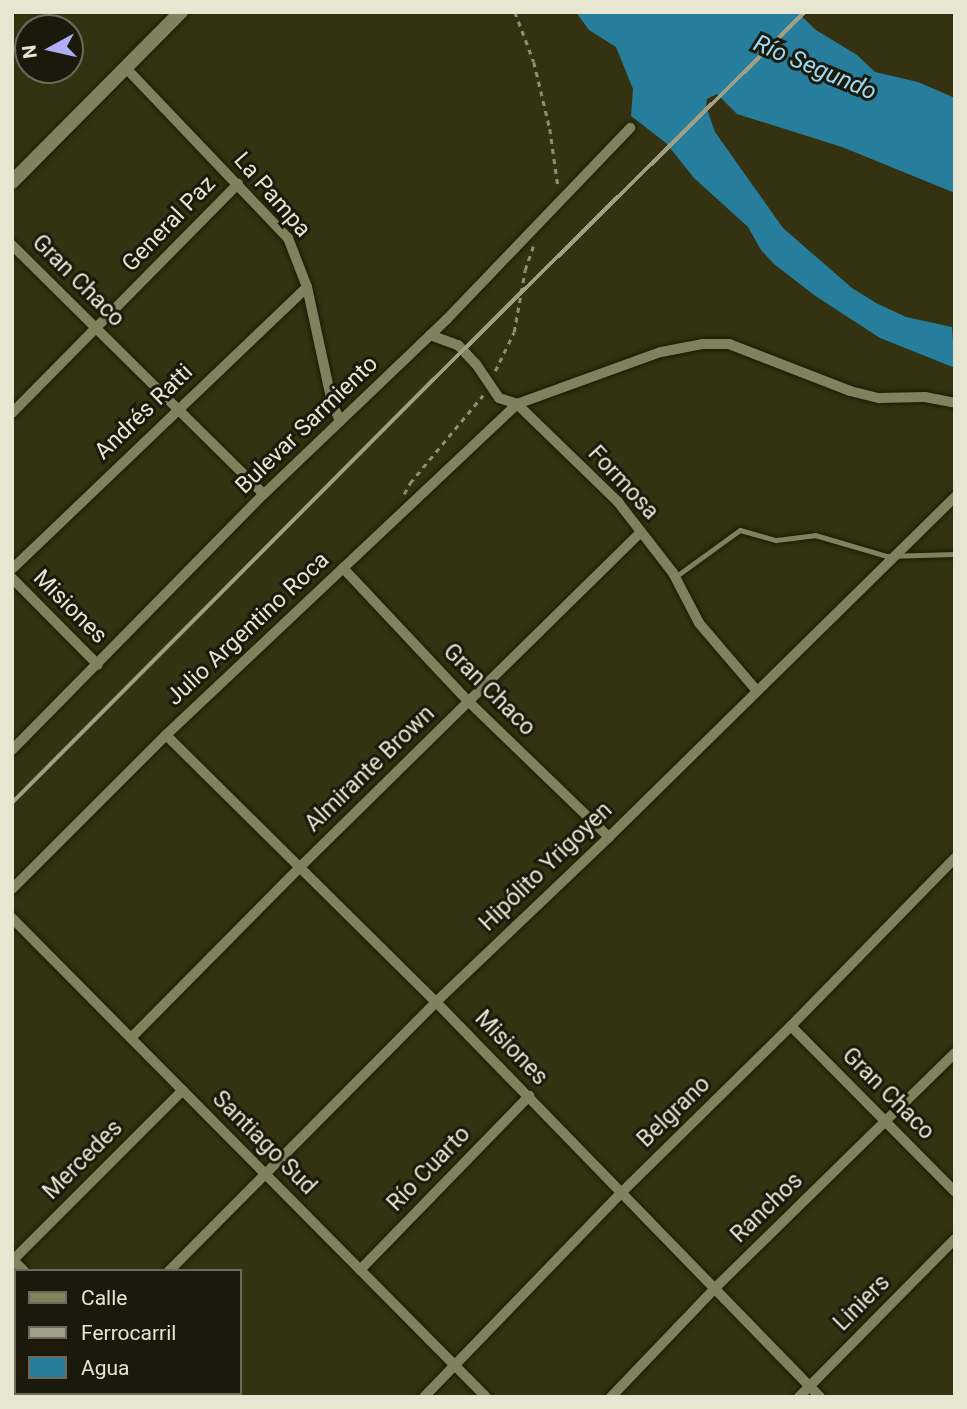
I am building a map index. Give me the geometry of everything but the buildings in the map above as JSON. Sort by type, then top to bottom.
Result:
[{"type":"street","points":[[12,182],[181,12]]},
{"type":"street","name":"La Pampa","points":[[125,67],[288,238],[307,287],[332,403],[340,421]]},
{"type":"street","name":"Bulevar Sarmiento","points":[[12,750],[264,494],[430,335],[630,128]]},
{"type":"street","name":"General Paz","points":[[12,413],[238,184]]},
{"type":"street","name":"Gran Chaco","points":[[12,245],[264,494]]},
{"type":"street","name":"Andrés Ratti","points":[[12,569],[177,408],[307,287]]},
{"type":"street","name":"Formosa","points":[[430,335],[458,345],[499,398],[517,404],[618,502],[675,577],[699,622],[757,691]]},
{"type":"street","points":[[517,404],[661,352],[703,344],[729,344],[849,391],[879,398],[925,397],[955,403]]},
{"type":"street","name":"Julio Argentino Roca","points":[[12,889],[166,735],[517,404]]},
{"type":"street","name":"Hipólito Yrigoyen","points":[[171,1269],[436,1002],[609,837],[955,498]]},
{"type":"street","name":"Almirante Brown","points":[[131,1038],[299,868],[641,532]]},
{"type":"street","name":"Gran Chaco","points":[[343,568],[469,702],[609,837]]},
{"type":"street","name":"Misiones","points":[[12,578],[98,665]]},
{"type":"street","name":"Misiones","points":[[166,735],[529,1096],[820,1397]]},
{"type":"street","name":"Belgrano","points":[[424,1397],[622,1192],[791,1026],[955,858]]},
{"type":"street","name":"Santiago Sud","points":[[12,918],[486,1397]]},
{"type":"street","name":"Gran Chaco","points":[[791,1026],[955,1192]]},
{"type":"street","name":"Ranchos","points":[[611,1397],[715,1288],[955,1053]]},
{"type":"street","name":"Mercedes","points":[[13,1259],[183,1090]]},
{"type":"street","name":"Río Cuarto","points":[[360,1270],[529,1096]]},
{"type":"street","name":"Liniers","points":[[799,1397],[955,1239]]},
{"type":"lane","points":[[675,577],[721,541],[740,530],[776,540],[815,535],[864,551],[895,556],[955,554]]},
{"type":"water","name":"Río Segundo","points":[[576,12],[797,12],[816,30],[857,55],[875,72],[918,82],[955,98],[955,193],[842,147],[737,114],[717,94],[707,99],[706,106],[715,132],[783,228],[852,288],[876,303],[906,317],[952,327],[955,368],[880,338],[814,295],[774,264],[761,250],[748,227],[694,178],[666,143],[631,116],[633,89],[616,47],[589,30]]},
{"type":"railway","points":[[12,803],[433,380],[805,12]]}]
